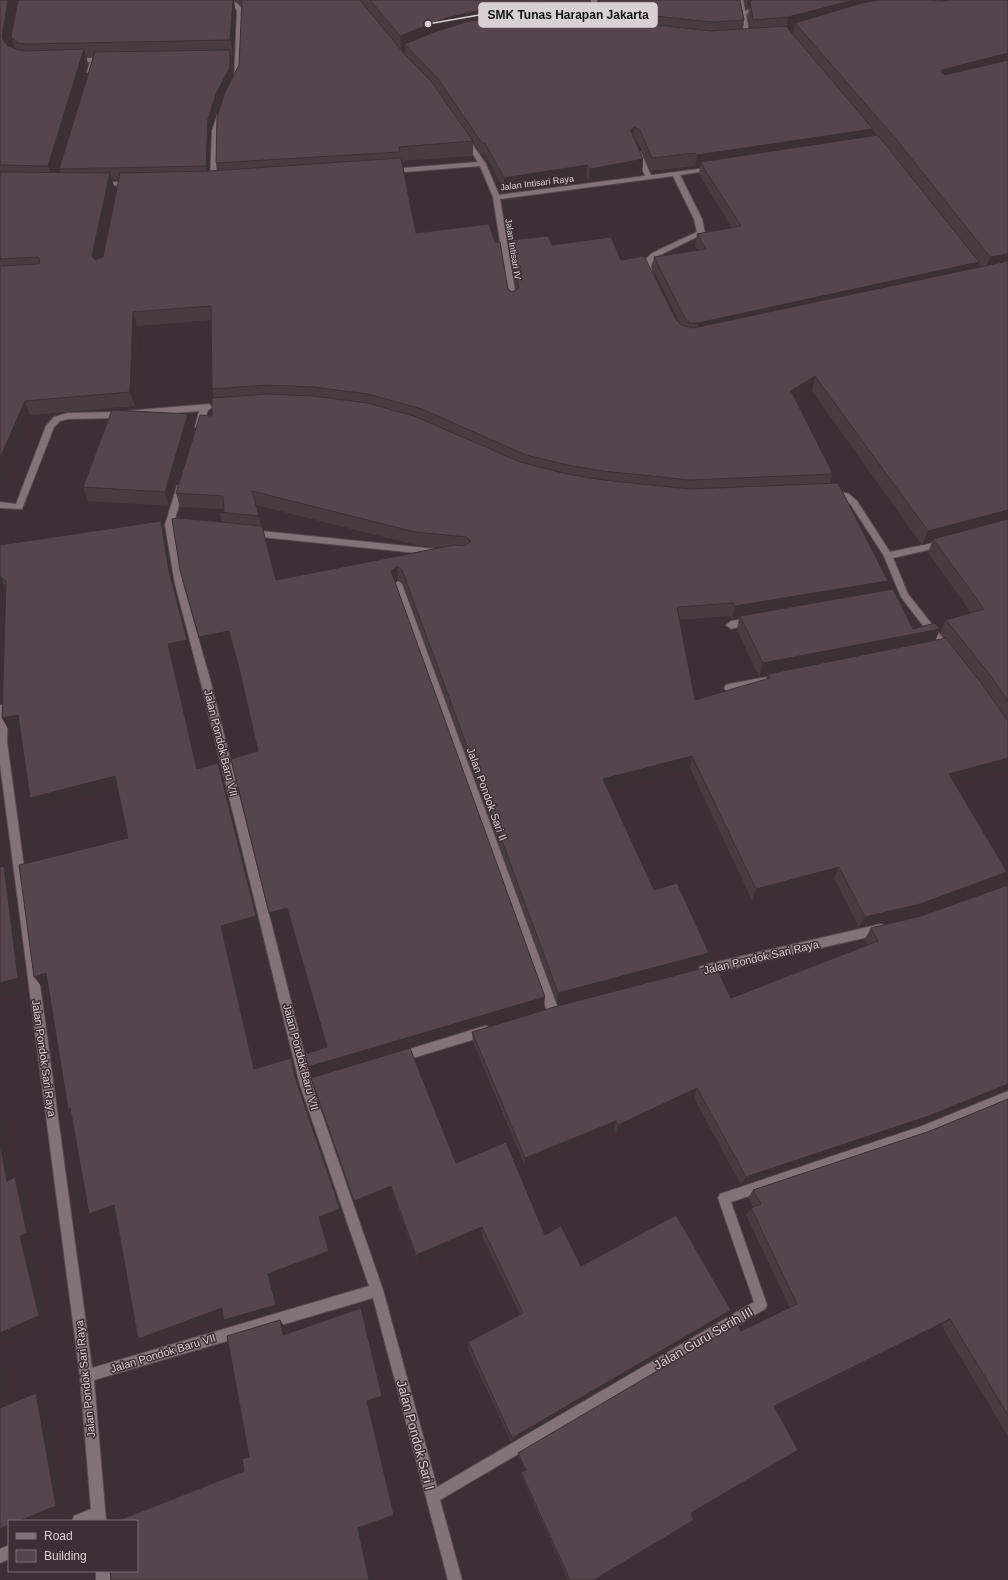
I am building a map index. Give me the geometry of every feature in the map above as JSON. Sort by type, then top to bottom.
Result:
[{"type":"street","points":[[228,0],[235,4],[240,11],[237,79],[234,86]]},
{"type":"street","points":[[592,26],[594,0]]},
{"type":"street","points":[[740,0],[744,13],[747,38]]},
{"type":"street","points":[[744,13],[786,0]]},
{"type":"street","points":[[585,26],[600,27]]},
{"type":"street","points":[[740,39],[755,38]]},
{"type":"street","points":[[229,58],[237,58]]},
{"type":"street","points":[[88,82],[94,60]]},
{"type":"street","points":[[63,61],[102,60]]},
{"type":"street","points":[[213,182],[215,131],[223,106]]},
{"type":"street","name":"Jalan Intisari Raya","points":[[461,131],[483,164],[496,197],[648,178],[720,167]]},
{"type":"street","points":[[634,143],[648,178]]},
{"type":"street","points":[[382,171],[483,164]]},
{"type":"street","points":[[653,282],[647,269],[648,262],[653,255],[665,248],[701,233],[698,219],[676,174]]},
{"type":"street","points":[[206,182],[221,182]]},
{"type":"street","points":[[89,184],[143,184]]},
{"type":"street","points":[[118,192],[120,184]]},
{"type":"street","name":"Jalan Intisari IV","points":[[496,197],[513,303]]},
{"type":"street","points":[[0,505],[19,507],[50,426],[57,419],[68,416],[114,415],[219,407]]},
{"type":"street","points":[[196,437],[204,408]]},
{"type":"street","name":"Jalan Pondok Baru VII","points":[[87,1376],[377,1290],[310,1084],[206,683],[178,584],[173,526],[182,481]]},
{"type":"street","points":[[825,493],[840,494],[851,499],[888,555],[900,595],[940,646],[953,657]]},
{"type":"street","points":[[245,533],[443,553]]},
{"type":"street","points":[[888,555],[899,554],[947,542]]},
{"type":"street","name":"Jalan Pondok Sari II","points":[[398,584],[553,1011]]},
{"type":"street","points":[[731,625],[762,619]]},
{"type":"street","points":[[728,688],[775,679]]},
{"type":"street","name":"Jalan Pondok Sari Raya","points":[[4,694],[1,742],[87,1376],[98,1517]]},
{"type":"street","name":"Jalan Pondok Sari Raya","points":[[696,973],[891,926]]},
{"type":"street","points":[[388,1060],[493,1029]]},
{"type":"street","name":"Jalan Guru Serih III","points":[[432,1496],[761,1305],[724,1198],[922,1132],[1008,1097]]},
{"type":"street","name":"Jalan Pondok Sari I","points":[[377,1290],[455,1580]]},
{"type":"street","points":[[84,1520],[98,1517]]},
{"type":"building","points":[[0,0],[8,0],[2,38],[7,45],[18,50],[27,51],[84,49],[48,166],[0,165]]},
{"type":"building","points":[[18,0],[233,0],[230,40],[18,43],[11,37]]},
{"type":"building","points":[[242,0],[360,0],[406,56],[431,81],[473,141],[399,147],[400,152],[216,163],[217,117],[225,92],[239,65]]},
{"type":"building","points":[[370,0],[590,0],[589,9],[540,3],[499,6],[446,18],[400,36]]},
{"type":"building","points":[[599,0],[740,0],[744,20],[712,22],[598,10]]},
{"type":"building","points":[[854,0],[788,17],[753,20],[750,1]]},
{"type":"building","points":[[879,0],[1008,0],[1008,53],[942,70],[941,72],[945,75],[1008,60],[1008,254],[990,257],[896,139],[795,23],[862,3]]},
{"type":"building","points":[[532,11],[711,31],[786,26],[873,129],[697,155],[695,153],[652,158],[640,130],[634,127],[631,131],[643,159],[590,169],[587,165],[504,178],[485,143],[482,143],[439,80],[405,44],[434,32],[466,22]]},
{"type":"building","points":[[230,50],[230,67],[216,94],[208,119],[206,166],[59,169],[95,52]]},
{"type":"building","points":[[878,135],[979,262],[698,323],[690,323],[686,320],[654,257],[706,249],[697,234],[741,226],[700,162]]},
{"type":"building","points":[[401,158],[416,233],[489,224],[495,242],[500,242],[508,289],[512,292],[519,288],[511,240],[548,236],[552,245],[611,237],[621,260],[644,256],[675,318],[681,325],[693,328],[1008,261],[1008,510],[928,531],[815,376],[791,391],[833,474],[690,480],[603,471],[567,465],[526,455],[422,409],[368,394],[313,387],[268,385],[212,389],[211,306],[133,312],[130,392],[25,401],[0,458],[0,266],[39,264],[40,259],[38,257],[0,259],[0,172],[110,173],[92,256],[95,260],[103,257],[120,173],[210,171]]},
{"type":"building","points":[[268,394],[313,396],[367,403],[414,416],[520,462],[567,474],[603,480],[690,489],[838,483],[888,581],[735,606],[733,603],[677,607],[695,700],[770,678],[768,674],[946,638],[1008,721],[1008,758],[949,774],[1007,872],[920,904],[865,917],[839,867],[756,889],[692,756],[603,779],[654,890],[677,883],[709,953],[558,993],[402,570],[397,566],[391,571],[545,997],[308,1067],[305,1054],[327,1047],[287,908],[269,913],[231,759],[258,751],[239,668],[229,631],[199,637],[180,570],[172,519],[180,518],[262,526],[276,580],[454,545],[465,546],[471,541],[466,537],[415,532],[252,491],[259,516],[219,512],[224,511],[223,496],[176,493],[200,415],[212,416],[212,398]]},
{"type":"building","points":[[112,410],[188,414],[165,492],[83,487]]},
{"type":"building","points":[[1008,519],[1008,701],[990,675],[946,620],[984,609],[933,539]]},
{"type":"building","points":[[161,521],[169,571],[187,640],[168,644],[197,769],[218,763],[256,916],[221,926],[254,1069],[291,1058],[295,1077],[340,1209],[319,1217],[329,1251],[268,1274],[276,1305],[224,1320],[222,1308],[138,1339],[114,1205],[89,1214],[70,1108],[68,1109],[46,973],[34,977],[19,865],[128,838],[115,776],[30,798],[18,715],[2,718],[6,581],[0,576],[0,545]]},
{"type":"building","points":[[893,589],[913,629],[935,623],[940,629],[763,663],[740,616]]},
{"type":"building","points":[[4,866],[18,978],[0,983],[0,867]]},
{"type":"building","points":[[1008,885],[1008,1084],[929,1116],[746,1177],[697,1088],[618,1125],[616,1121],[525,1158],[472,1032],[554,1007],[715,965],[731,998],[878,941],[871,928],[921,916]]},
{"type":"building","points":[[410,1048],[456,1163],[506,1142],[545,1235],[561,1226],[581,1266],[676,1215],[731,1310],[512,1438],[468,1342],[523,1313],[482,1227],[416,1255],[391,1186],[354,1201],[311,1078]]},
{"type":"building","points":[[1008,1099],[1008,1415],[950,1319],[774,1406],[798,1450],[691,1513],[694,1520],[594,1580],[570,1580],[521,1472],[526,1470],[518,1453],[737,1324],[741,1331],[797,1304],[751,1208],[761,1204],[753,1190],[930,1131]]},
{"type":"building","points":[[0,1144],[7,1181],[15,1177],[27,1233],[20,1236],[39,1316],[0,1333]]},
{"type":"building","points":[[361,1308],[382,1396],[367,1401],[394,1515],[358,1528],[369,1580],[111,1580],[110,1572],[138,1572],[138,1520],[120,1520],[244,1471],[242,1459],[249,1457],[227,1336],[280,1320],[283,1335]]},
{"type":"building","points":[[36,1393],[56,1506],[21,1520],[8,1520],[8,1525],[0,1529],[0,1408]]},
{"type":"place","name":"SMK Tunas Harapan Jakarta","points":[[428,24]]}]
